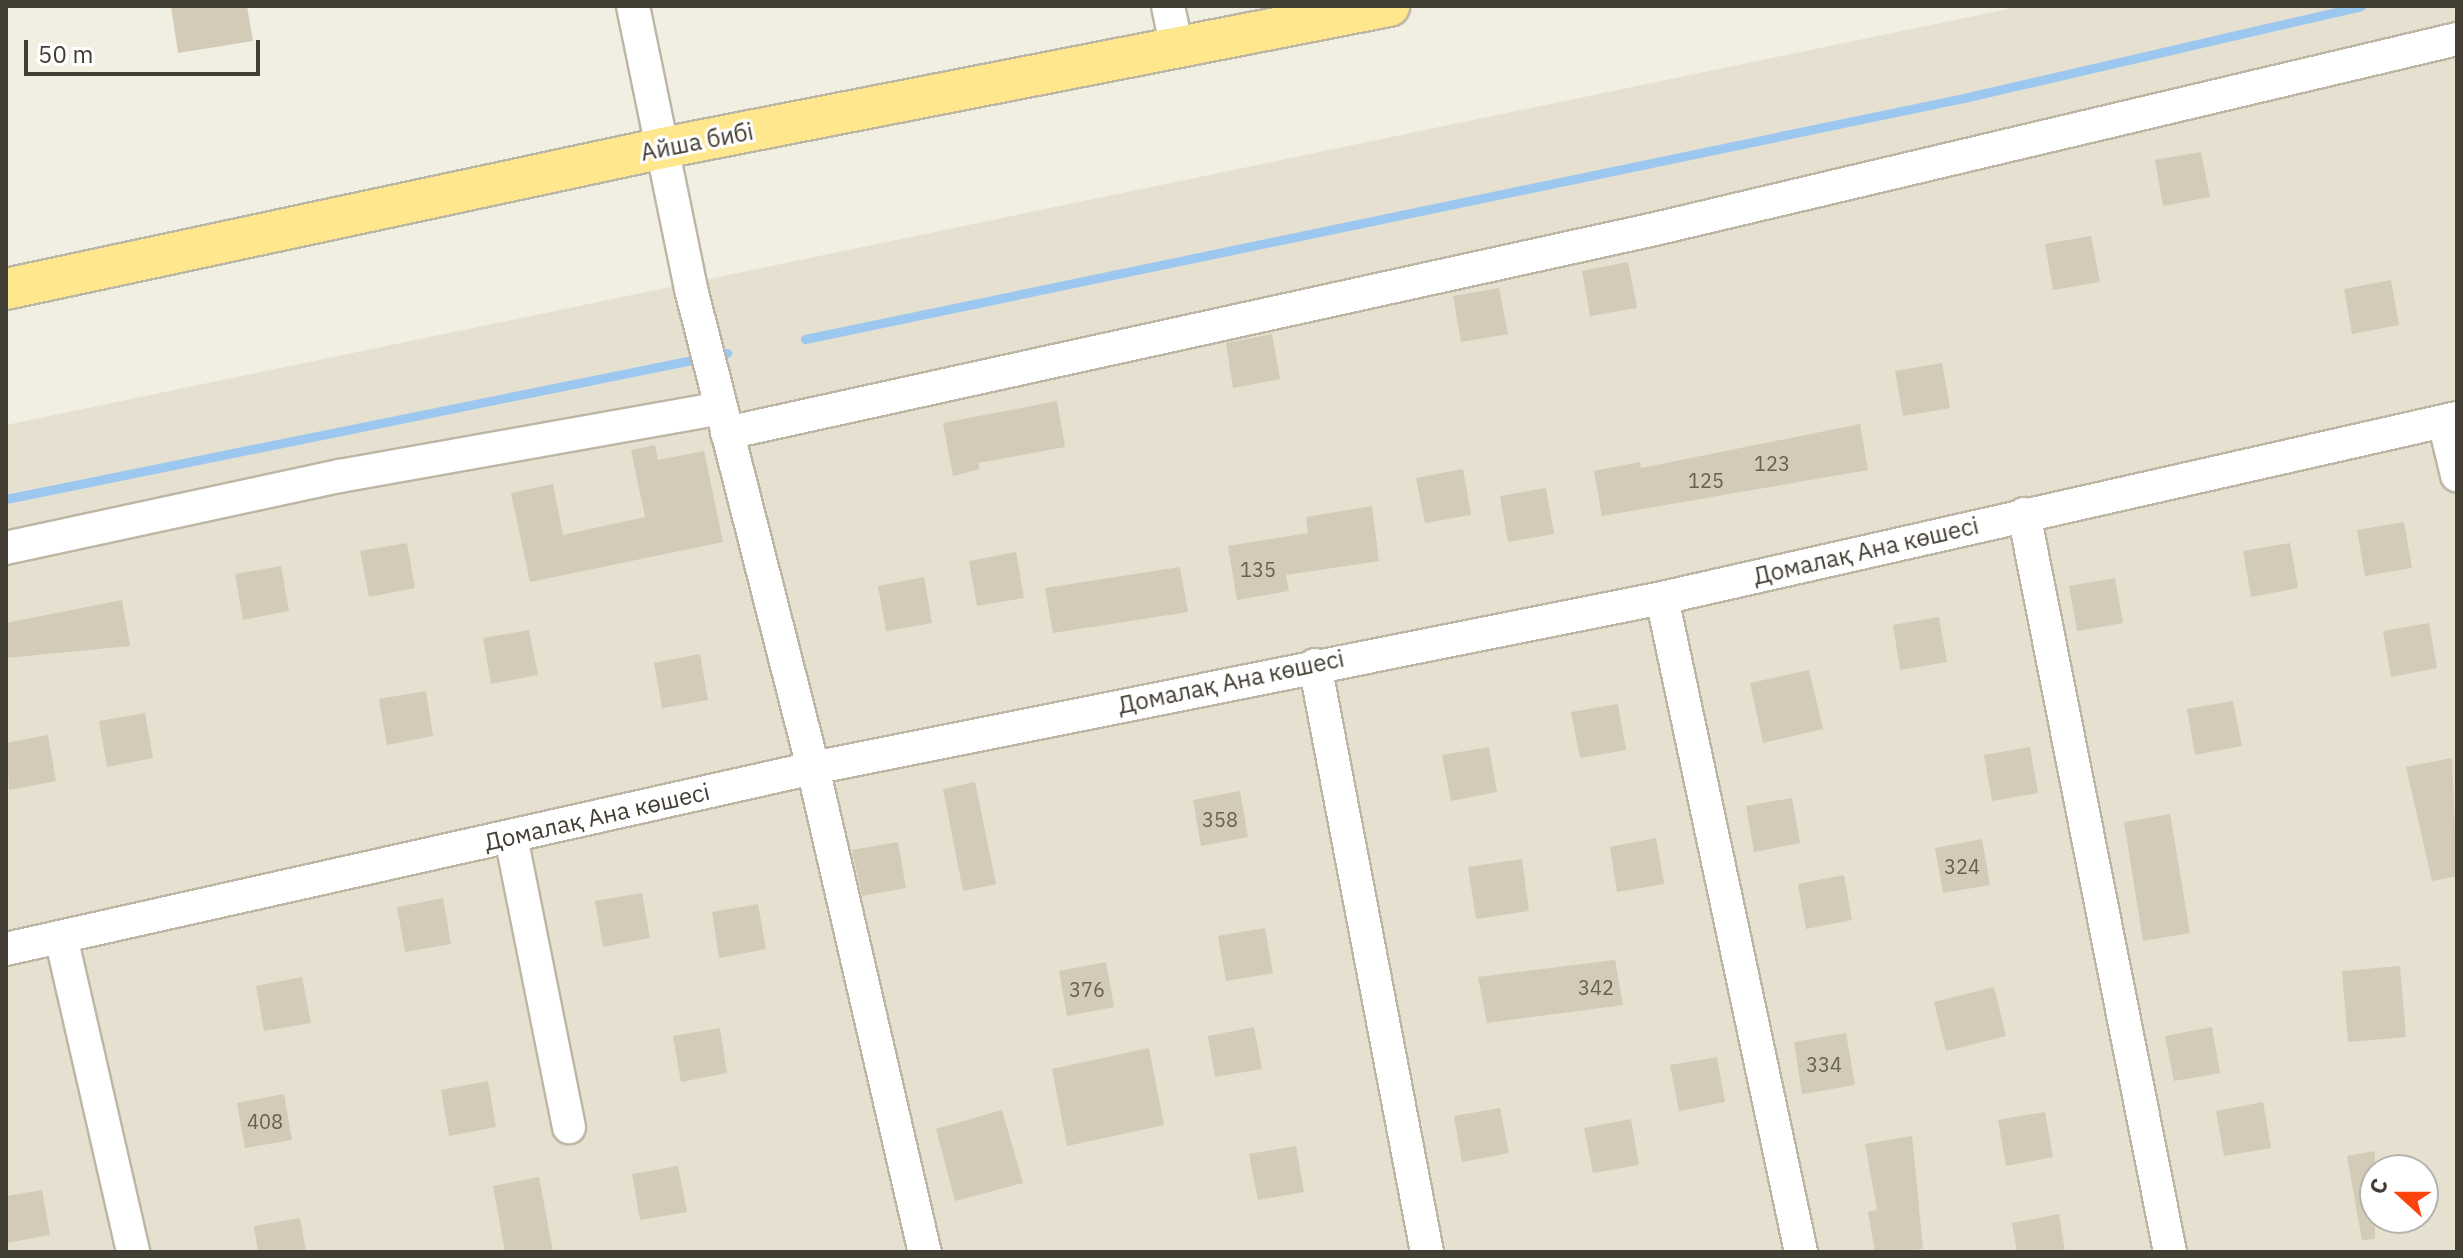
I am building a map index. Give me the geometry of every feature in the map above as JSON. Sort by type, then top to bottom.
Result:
[{"type":"main road","name":"Айша бибі","points":[[6,289],[663,148],[1389,6]]},
{"type":"street","points":[[633,6],[691,289],[813,768],[925,1252]]},
{"type":"street","points":[[1168,6],[1177,49]]},
{"type":"street","points":[[6,548],[340,476],[721,409],[1655,229],[2457,39]]},
{"type":"street","points":[[2450,420],[2457,475]]},
{"type":"street","name":"Домалақ Ана көшесі","points":[[6,949],[813,768],[1315,665],[1662,598],[2450,420]]},
{"type":"street","points":[[2024,514],[2170,1252]]},
{"type":"street","points":[[1662,598],[1801,1252]]},
{"type":"street","points":[[1315,665],[1427,1252]]},
{"type":"street","points":[[511,837],[569,1127]]},
{"type":"street","points":[[61,937],[133,1252]]},
{"type":"shaded area","points":[[2022,6],[2457,6],[2457,1252],[6,1252],[6,425]]},
{"type":"building","points":[[171,6],[247,6],[253,41],[178,53]]},
{"type":"building","points":[[2201,152],[2210,197],[2163,206],[2155,160]]},
{"type":"building","points":[[2091,236],[2100,282],[2053,290],[2045,244]]},
{"type":"building","points":[[1628,262],[1637,308],[1590,316],[1582,271]]},
{"type":"building","points":[[2391,280],[2399,325],[2352,334],[2344,289]]},
{"type":"building","points":[[1499,288],[1508,334],[1461,342],[1453,296]]},
{"type":"building","points":[[1272,334],[1280,379],[1233,388],[1226,343]]},
{"type":"building","points":[[1942,363],[1950,408],[1903,416],[1895,371]]},
{"type":"building","points":[[1057,401],[1065,447],[978,463],[980,469],[953,476],[943,423]]},
{"type":"building","points":[[1860,424],[1868,470],[1602,516],[1594,471],[1640,462],[1641,468]]},
{"type":"building","points":[[655,445],[658,460],[704,451],[723,542],[530,582],[511,493],[553,484],[563,535],[645,517],[631,450]]},
{"type":"building","points":[[1463,469],[1471,515],[1425,523],[1416,478]]},
{"type":"building","points":[[1546,488],[1554,534],[1508,542],[1500,496]]},
{"type":"building","points":[[1372,506],[1379,561],[1286,575],[1289,591],[1237,600],[1228,546],[1308,533],[1306,517]]},
{"type":"building","points":[[2404,522],[2412,568],[2365,576],[2357,530]]},
{"type":"building","points":[[407,543],[415,588],[369,597],[360,551]]},
{"type":"building","points":[[2290,543],[2298,588],[2251,597],[2243,551]]},
{"type":"building","points":[[1016,552],[1024,598],[977,606],[969,561]]},
{"type":"building","points":[[281,566],[289,611],[243,620],[235,574]]},
{"type":"building","points":[[1180,567],[1188,612],[1053,633],[1045,588]]},
{"type":"building","points":[[924,577],[932,623],[886,631],[878,586]]},
{"type":"building","points":[[2115,578],[2123,623],[2077,631],[2069,586]]},
{"type":"building","points":[[122,600],[130,646],[6,658],[6,623]]},
{"type":"building","points":[[1939,617],[1947,662],[1900,670],[1893,625]]},
{"type":"building","points":[[2429,623],[2437,668],[2391,677],[2383,631]]},
{"type":"building","points":[[529,630],[538,675],[491,684],[483,638]]},
{"type":"building","points":[[700,654],[708,700],[662,708],[654,663]]},
{"type":"building","points":[[1809,670],[1823,729],[1763,743],[1750,683]]},
{"type":"building","points":[[426,691],[433,736],[387,745],[379,699]]},
{"type":"building","points":[[2233,701],[2242,746],[2195,755],[2187,709]]},
{"type":"building","points":[[1618,704],[1626,750],[1580,758],[1571,712]]},
{"type":"building","points":[[145,713],[153,758],[107,767],[99,721]]},
{"type":"building","points":[[48,735],[56,781],[9,790],[6,743]]},
{"type":"building","points":[[1489,747],[1497,792],[1451,801],[1442,755]]},
{"type":"building","points":[[2030,747],[2038,793],[1992,801],[1984,755]]},
{"type":"building","points":[[2452,758],[2457,876],[2432,881],[2406,767]]},
{"type":"building","points":[[975,782],[996,884],[963,891],[943,789]]},
{"type":"building","points":[[1240,791],[1248,837],[1201,846],[1193,800]]},
{"type":"building","points":[[1792,798],[1800,843],[1754,852],[1746,806]]},
{"type":"building","points":[[2170,814],[2190,933],[2143,941],[2124,822]]},
{"type":"building","points":[[1656,838],[1664,884],[1617,892],[1610,847]]},
{"type":"building","points":[[1982,839],[1990,885],[1943,893],[1935,848]]},
{"type":"building","points":[[898,842],[906,888],[862,896],[852,850]]},
{"type":"building","points":[[1522,859],[1529,911],[1476,919],[1468,867]]},
{"type":"building","points":[[1844,875],[1852,920],[1806,929],[1798,884]]},
{"type":"building","points":[[642,893],[650,938],[603,947],[595,901]]},
{"type":"building","points":[[443,898],[451,944],[405,952],[397,907]]},
{"type":"building","points":[[758,904],[766,949],[719,958],[712,912]]},
{"type":"building","points":[[1265,928],[1273,973],[1226,981],[1218,936]]},
{"type":"building","points":[[1615,960],[1623,1005],[1487,1023],[1478,977]]},
{"type":"building","points":[[1106,962],[1114,1007],[1067,1016],[1059,971]]},
{"type":"building","points":[[2400,966],[2406,1037],[2348,1042],[2342,971]]},
{"type":"building","points":[[302,977],[311,1023],[264,1031],[256,986]]},
{"type":"building","points":[[1994,987],[2006,1036],[1946,1051],[1934,1002]]},
{"type":"building","points":[[1254,1027],[1262,1069],[1215,1077],[1208,1036]]},
{"type":"building","points":[[2212,1027],[2220,1073],[2174,1081],[2165,1036]]},
{"type":"building","points":[[720,1028],[727,1073],[681,1082],[673,1036]]},
{"type":"building","points":[[1846,1033],[1855,1085],[1802,1094],[1794,1042]]},
{"type":"building","points":[[1149,1048],[1164,1125],[1067,1146],[1052,1069]]},
{"type":"building","points":[[1717,1057],[1725,1102],[1679,1111],[1670,1065]]},
{"type":"building","points":[[488,1081],[496,1127],[449,1136],[441,1090]]},
{"type":"building","points":[[284,1094],[292,1140],[245,1148],[237,1103]]},
{"type":"building","points":[[2263,1102],[2271,1148],[2224,1156],[2216,1111]]},
{"type":"building","points":[[1500,1108],[1509,1153],[1462,1162],[1454,1116]]},
{"type":"building","points":[[1002,1110],[1023,1183],[955,1201],[936,1129]]},
{"type":"building","points":[[2045,1112],[2053,1157],[2006,1166],[1998,1120]]},
{"type":"building","points":[[1631,1119],[1639,1165],[1593,1173],[1584,1128]]},
{"type":"building","points":[[1912,1136],[1923,1249],[1875,1252],[1868,1212],[1877,1210],[1865,1144]]},
{"type":"building","points":[[1296,1146],[1304,1192],[1258,1200],[1249,1154]]},
{"type":"building","points":[[2375,1151],[2375,1154],[2359,1154],[2359,1223],[2347,1156]]},
{"type":"building","points":[[678,1166],[687,1212],[640,1220],[632,1174]]},
{"type":"building","points":[[539,1177],[553,1252],[505,1252],[493,1186]]},
{"type":"building","points":[[42,1190],[50,1235],[6,1243],[6,1196]]},
{"type":"building","points":[[2059,1214],[2065,1252],[2017,1252],[2012,1223]]},
{"type":"building","points":[[300,1218],[306,1252],[258,1252],[254,1226]]},
{"type":"building","points":[[2361,1234],[2375,1234],[2375,1239],[2362,1240]]},
{"type":"waterway","points":[[805,339],[1968,97],[2361,6]]},
{"type":"waterway","points":[[6,499],[727,353]]}]
